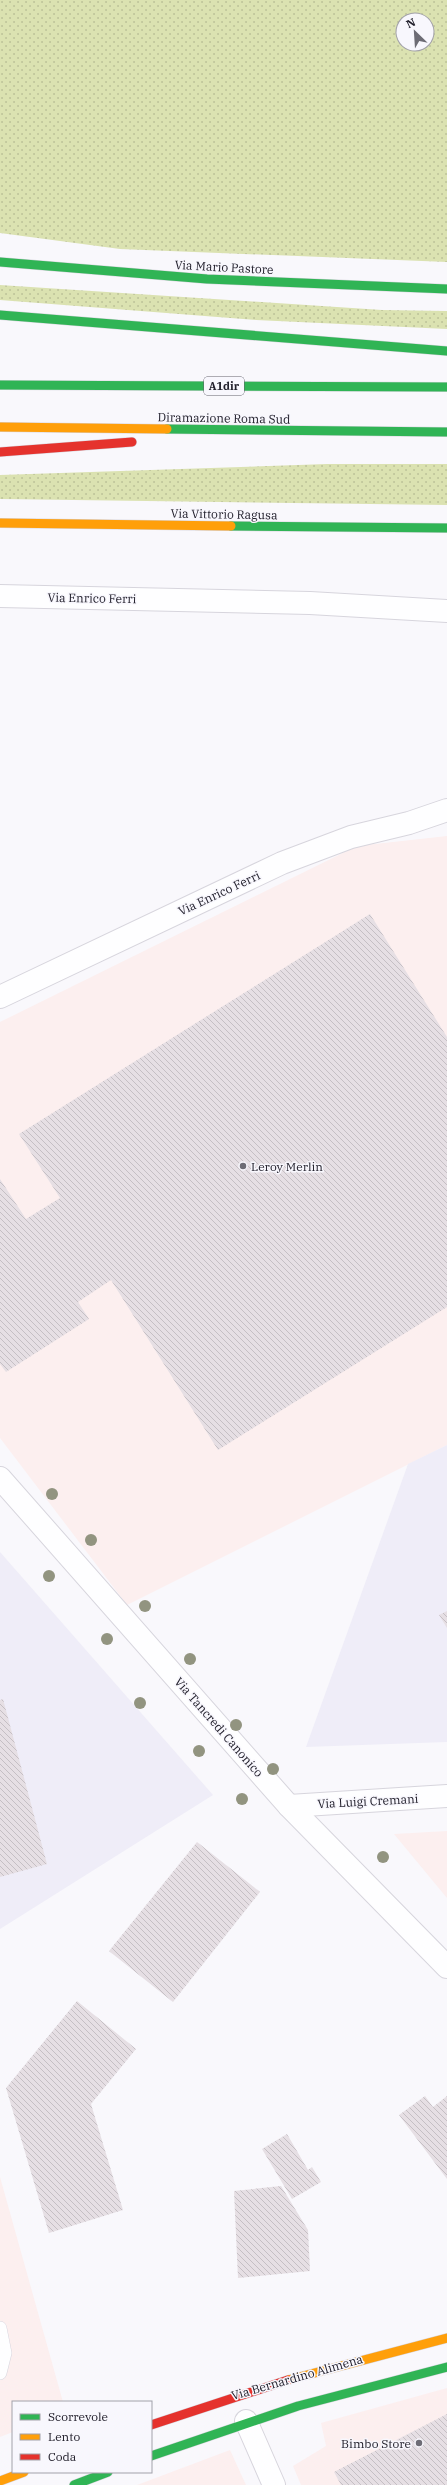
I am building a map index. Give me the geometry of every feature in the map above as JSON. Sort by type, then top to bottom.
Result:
[{"type":"main road","name":"Via Mario Pastore","points":[[0,262],[207,279],[447,289]]},
{"type":"main road","points":[[0,315],[447,351]]},
{"type":"main road","name":"A1dir","points":[[0,385],[447,387]]},
{"type":"main road","name":"Diramazione Roma Sud","points":[[0,427],[447,432]]},
{"type":"main road","points":[[175,439],[279,431]]},
{"type":"main road","points":[[0,452],[143,441]]},
{"type":"main road","name":"Via Vittorio Ragusa","points":[[0,523],[447,528]]},
{"type":"main road","name":"Via Bernardino Alimena","points":[[152,2425],[223,2398],[297,2376],[447,2338]]},
{"type":"main road","points":[[152,2456],[246,2421],[340,2393],[447,2367]]},
{"type":"main road","points":[[0,2481],[21,2473]]},
{"type":"main road","points":[[74,2485],[105,2473]]},
{"type":"street","name":"Via Enrico Ferri","points":[[0,596],[303,603],[447,611]]},
{"type":"street","name":"Via Enrico Ferri","points":[[0,997],[282,863],[351,837],[409,823],[447,810]]},
{"type":"street","name":"Via Tancredi Canonico","points":[[0,1478],[289,1806],[447,1967]]},
{"type":"street","name":"Via Luigi Cremani","points":[[289,1806],[447,1796]]},
{"type":"street","points":[[246,2421],[274,2485]]},
{"type":"lane","points":[[0,2328],[5,2353],[0,2373]]},
{"type":"shaded area","points":[[447,836],[447,1445],[127,1605],[0,1438],[0,1022],[357,846]]},
{"type":"shaded area","points":[[447,1445],[447,1742],[306,1747],[408,1464]]},
{"type":"shaded area","points":[[0,1552],[213,1795],[0,1929]]},
{"type":"shaded area","points":[[447,1831],[447,1898],[394,1834]]},
{"type":"shaded area","points":[[0,2177],[63,2401],[12,2401],[12,2432],[0,2437]]},
{"type":"shaded area","points":[[447,2388],[447,2485],[301,2485],[293,2466],[326,2446],[321,2423]]},
{"type":"shaded area","points":[[230,2450],[246,2485],[137,2485]]},
{"type":"green space","points":[[0,0],[447,0],[447,262],[120,249],[0,233]]},
{"type":"green space","points":[[0,285],[382,310],[447,311],[447,329],[256,320],[0,300]]},
{"type":"green space","points":[[327,464],[447,464],[447,505],[0,499],[0,475]]},
{"type":"building","name":"Leroy Merlin","points":[[370,914],[447,1037],[447,1307],[218,1450],[111,1280],[78,1302],[89,1319],[6,1372],[0,1364],[0,1179],[26,1219],[60,1198],[19,1134]]},
{"type":"building","points":[[447,1611],[447,1628],[439,1615]]},
{"type":"building","points":[[3,1699],[47,1864],[0,1877],[0,1700]]},
{"type":"building","points":[[197,1842],[260,1892],[173,2002],[109,1951]]},
{"type":"building","points":[[77,2001],[136,2049],[91,2104],[123,2210],[49,2233],[6,2088]]},
{"type":"building","points":[[425,2096],[433,2107],[447,2096],[447,2179],[399,2115]]},
{"type":"building","points":[[287,2134],[308,2170],[312,2167],[321,2182],[292,2199],[262,2149]]},
{"type":"building","points":[[281,2186],[308,2230],[310,2271],[238,2278],[234,2191]]},
{"type":"building","name":"Bimbo Store","points":[[447,2414],[447,2485],[341,2485],[334,2472]]},
{"type":"traffic: fast","points":[[0,262],[207,279],[447,289]]},
{"type":"traffic: fast","points":[[0,315],[447,351]]},
{"type":"traffic: fast","points":[[0,385],[447,387]]},
{"type":"traffic: fast","points":[[167,429],[447,432]]},
{"type":"traffic: fast","points":[[231,526],[447,528]]},
{"type":"traffic: fast","points":[[152,2456],[298,2406],[447,2367]]},
{"type":"traffic: fast","points":[[74,2485],[105,2473]]},
{"type":"traffic: slow","points":[[0,427],[167,429]]},
{"type":"traffic: slow","points":[[0,523],[231,526]]},
{"type":"traffic: slow","points":[[288,2380],[447,2338]]},
{"type":"traffic: slow","points":[[0,2481],[21,2473]]},
{"type":"traffic: jam","points":[[0,452],[132,442]]},
{"type":"traffic: jam","points":[[152,2425],[288,2380]]},
{"type":"place","name":"Leroy Merlin","points":[[243,1166]]},
{"type":"place","name":"Bimbo Store","points":[[419,2443]]}]
